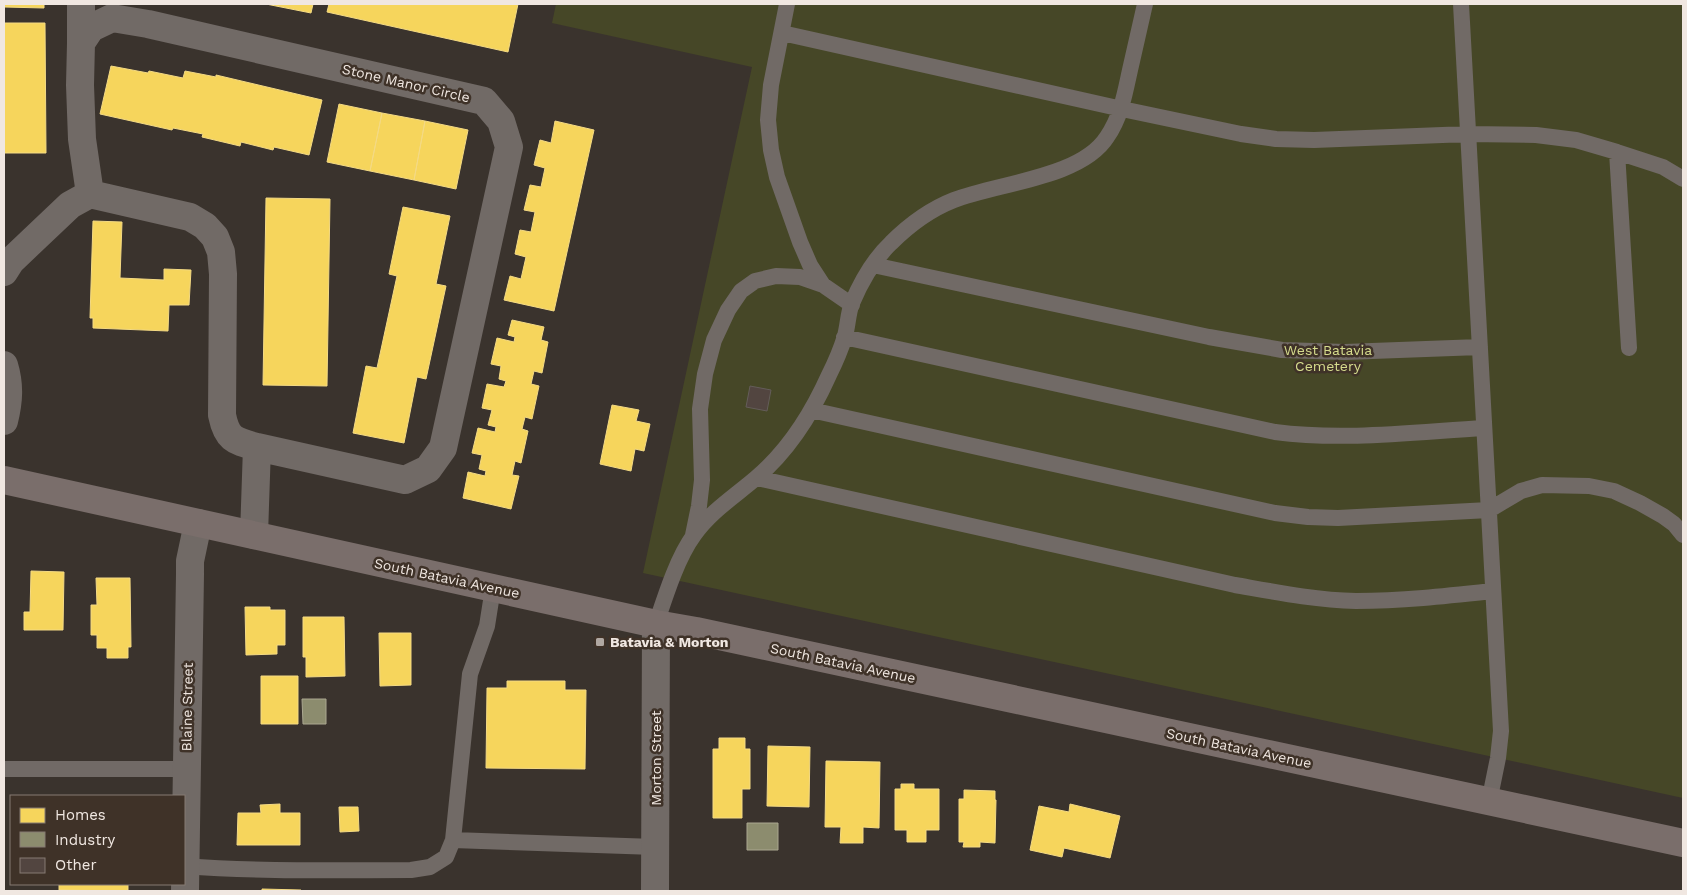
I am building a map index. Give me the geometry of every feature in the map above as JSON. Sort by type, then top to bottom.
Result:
[{"type":"main road","name":"South Batavia Avenue","points":[[4,480],[656,624],[706,633],[1683,843]]},
{"type":"street","points":[[4,272],[12,261],[70,205],[90,194],[82,139],[80,85],[81,4]]},
{"type":"street","name":"Stone Manor Circle","points":[[81,42],[91,28],[112,18],[148,24],[484,101],[502,121],[509,147],[443,448],[428,469],[405,480],[236,442],[228,434],[222,415],[223,274],[221,252],[215,237],[205,226],[190,217],[90,194]]},
{"type":"street","points":[[4,365],[8,377],[9,392],[4,421]]},
{"type":"street","points":[[254,535],[257,447]]},
{"type":"street","name":"Blaine Street","points":[[185,879],[190,561],[198,523]]},
{"type":"street","name":"Morton Street","points":[[655,891],[656,624]]},
{"type":"lane","points":[[787,4],[771,85],[768,120],[771,150],[777,177],[800,242],[810,265],[823,285]]},
{"type":"lane","points":[[693,535],[711,516],[757,478],[795,435],[830,374],[844,337],[852,305],[863,280],[890,244],[936,209],[954,200],[1066,168],[1098,149],[1108,137],[1122,109],[1145,4]]},
{"type":"lane","points":[[1461,4],[1501,730],[1498,758],[1489,802]]},
{"type":"lane","points":[[782,33],[1241,134],[1276,139],[1314,140],[1468,134],[1536,135],[1576,140],[1617,152],[1663,167],[1683,179]]},
{"type":"lane","points":[[1617,152],[1629,348]]},
{"type":"lane","points":[[1663,167],[1683,161]]},
{"type":"lane","points":[[873,265],[1200,335],[1282,350],[1345,352],[1480,347]]},
{"type":"lane","points":[[656,624],[673,576],[693,535],[702,480],[700,409],[705,374],[714,340],[728,310],[741,291],[755,282],[776,276],[800,277],[823,285],[852,305]]},
{"type":"lane","points":[[844,337],[1275,432],[1302,436],[1331,437],[1484,428]]},
{"type":"lane","points":[[811,410],[1275,513],[1338,518],[1489,510],[1521,491],[1542,485],[1588,486],[1614,491],[1648,507],[1680,529]]},
{"type":"lane","points":[[757,478],[1235,584],[1316,598],[1392,601],[1493,592]]},
{"type":"lane","points":[[185,879],[222,869],[411,870],[430,867],[446,857],[453,840],[470,674],[487,626],[493,588]]},
{"type":"lane","points":[[4,770],[186,769]]},
{"type":"lane","points":[[453,840],[656,847]]},
{"type":"green space","name":"West Batavia Cemetery","points":[[556,4],[1683,4],[1683,798],[643,573],[752,67],[552,23]]},
{"type":"building: Homes","points":[[4,4],[44,4],[44,8],[4,7]]},
{"type":"building: Homes","points":[[266,4],[313,4],[311,13]]},
{"type":"building: Homes","points":[[329,4],[518,4],[508,52],[327,12]]},
{"type":"building: Homes","points":[[4,23],[45,23],[46,153],[4,153]]},
{"type":"building: Homes","points":[[111,66],[183,78],[185,71],[216,77],[216,75],[322,100],[309,155],[274,147],[273,150],[241,142],[240,146],[202,137],[203,134],[173,128],[172,130],[100,114]]},
{"type":"building: Homes","points":[[339,104],[382,113],[370,171],[327,162]]},
{"type":"building: Homes","points":[[382,113],[425,121],[414,180],[370,171]]},
{"type":"building: Homes","points":[[425,121],[468,130],[456,189],[414,180]]},
{"type":"building: Homes","points":[[555,121],[594,130],[554,311],[504,300],[510,276],[521,279],[526,257],[515,254],[520,230],[531,232],[535,212],[524,210],[530,185],[541,187],[545,168],[534,165],[540,140],[551,143]]},
{"type":"building: Homes","points":[[266,198],[330,199],[327,386],[263,385]]},
{"type":"building: Homes","points":[[403,207],[450,216],[436,284],[446,286],[426,379],[417,377],[404,443],[353,433],[366,366],[377,368],[397,276],[389,274]]},
{"type":"building: Homes","points":[[93,221],[122,222],[120,278],[164,280],[164,269],[191,270],[189,305],[169,305],[168,331],[93,328],[93,318],[90,318]]},
{"type":"building: Homes","points":[[512,320],[544,327],[541,340],[548,342],[542,373],[534,371],[531,384],[539,386],[532,419],[525,417],[522,429],[528,431],[521,463],[515,461],[512,475],[519,476],[511,509],[463,498],[468,472],[485,476],[486,471],[479,469],[482,455],[472,453],[478,428],[495,432],[496,427],[488,425],[492,410],[482,408],[487,384],[504,387],[506,381],[499,379],[501,366],[491,364],[497,338],[514,342],[515,337],[508,335]]},
{"type":"building: Homes","points":[[612,405],[639,410],[636,421],[650,424],[644,451],[635,449],[631,471],[600,464]]},
{"type":"building: Homes","points":[[31,571],[64,572],[63,630],[24,630],[24,612],[30,612]]},
{"type":"building: Homes","points":[[96,578],[130,578],[131,647],[128,647],[128,658],[107,658],[107,648],[97,648],[97,635],[91,635],[91,605],[97,605]]},
{"type":"building: Homes","points":[[245,607],[270,607],[270,610],[285,610],[285,645],[277,645],[277,654],[246,655]]},
{"type":"building: Homes","points":[[303,617],[344,617],[345,676],[306,677],[306,657],[303,657]]},
{"type":"building: Homes","points":[[379,633],[411,633],[411,685],[380,686]]},
{"type":"building: Homes","points":[[261,676],[298,676],[298,724],[261,724]]},
{"type":"building: Homes","points":[[507,681],[565,681],[565,690],[586,690],[585,769],[486,768],[487,688],[507,688]]},
{"type":"building: Homes","points":[[719,738],[745,738],[745,749],[750,749],[750,789],[742,789],[742,818],[713,818],[713,749],[719,749]]},
{"type":"building: Homes","points":[[768,746],[810,747],[809,807],[767,806]]},
{"type":"building: Homes","points":[[826,761],[880,762],[879,828],[863,827],[863,843],[840,843],[841,827],[825,827]]},
{"type":"building: Homes","points":[[901,784],[914,784],[914,789],[939,789],[939,830],[926,830],[926,842],[907,842],[907,830],[895,830],[895,789],[901,789]]},
{"type":"building: Homes","points":[[964,790],[995,791],[995,843],[980,842],[980,847],[963,847],[964,842],[959,842],[959,799],[964,799]]},
{"type":"building: Homes","points":[[280,804],[280,813],[300,813],[300,845],[237,845],[238,813],[261,813],[260,805]]},
{"type":"building: Homes","points":[[1070,804],[1120,816],[1110,858],[1064,848],[1062,857],[1030,850],[1039,806],[1069,812]]},
{"type":"building: Homes","points":[[339,807],[358,807],[359,831],[340,832]]},
{"type":"building: Homes","points":[[59,885],[128,885],[128,891],[59,890]]},
{"type":"building: Homes","points":[[262,889],[301,890],[301,891],[262,891]]},
{"type":"building: Industry","points":[[302,699],[326,699],[326,724],[303,724]]},
{"type":"building: Industry","points":[[747,823],[778,823],[778,850],[747,850]]},
{"type":"building: Other","points":[[750,386],[771,390],[767,411],[746,407]]},
{"type":"place","name":"Batavia & Morton","points":[[600,642]]}]
